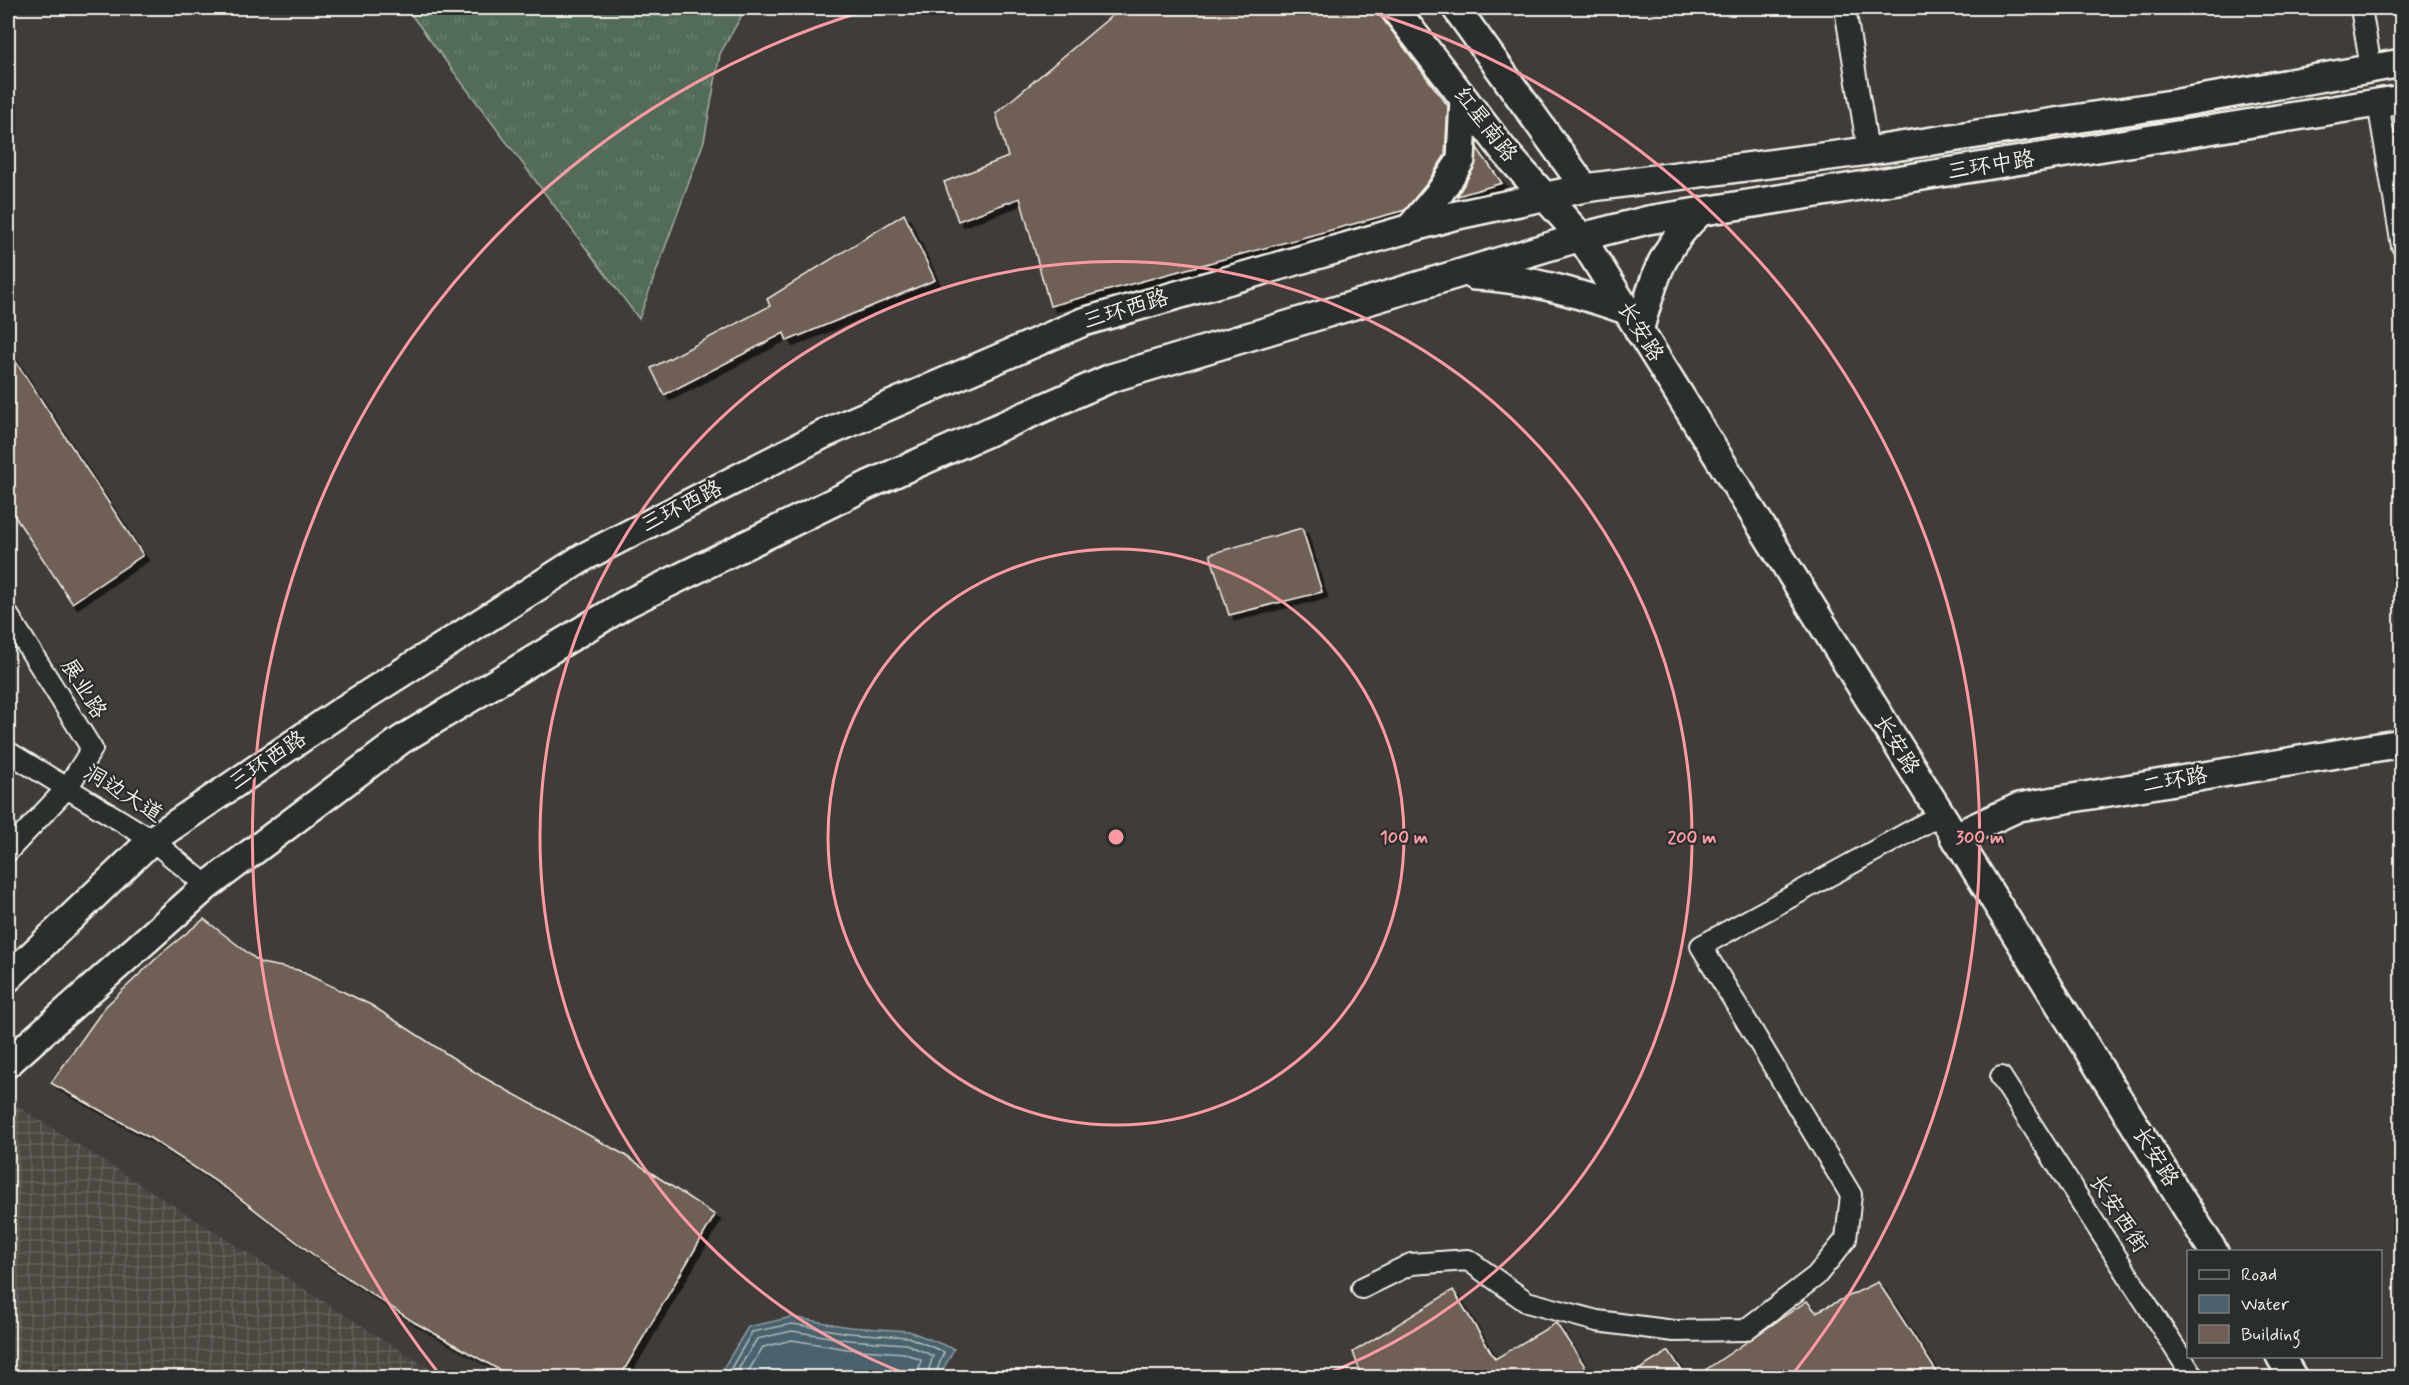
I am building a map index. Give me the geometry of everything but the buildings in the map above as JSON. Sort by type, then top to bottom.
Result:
[{"type":"main road","name":"红星南路","points":[[1394,8],[1505,152],[1581,237]]},
{"type":"main road","name":"红星南路","points":[[1456,8],[1585,188]]},
{"type":"main road","name":"三环中路","points":[[1545,196],[1585,188],[1868,151],[2178,103],[2402,63]]},
{"type":"main road","points":[[1409,229],[1441,191],[1461,160],[1464,99]]},
{"type":"main road","name":"三环中路","points":[[8,1063],[207,886],[401,740],[626,604],[868,485],[1111,378],[1581,237],[1648,220],[2390,101]]},
{"type":"main road","points":[[1558,149],[1586,163],[1618,174],[1657,179]]},
{"type":"main road","points":[[1581,237],[1585,188]]},
{"type":"main road","name":"三环西路","points":[[8,978],[152,840],[343,710],[584,557],[826,433],[1083,322],[1453,216],[1545,196]]},
{"type":"main road","points":[[1452,276],[1508,277],[1574,292],[1633,320],[1667,248],[1701,212]]},
{"type":"main road","name":"长安路","points":[[1581,237],[2213,1250]]},
{"type":"main road","name":"二环路","points":[[1947,826],[2019,807],[2402,743]]},
{"type":"main road","points":[[2281,1358],[2293,1377]]},
{"type":"street","points":[[1845,8],[1868,151]]},
{"type":"street","points":[[2361,8],[2371,68]]},
{"type":"street","points":[[2390,101],[2402,246]]},
{"type":"street","name":"展业路","points":[[8,615],[92,749],[67,788]]},
{"type":"street","name":"洞边大道","points":[[8,752],[152,840],[207,886]]},
{"type":"street","points":[[8,851],[67,788]]},
{"type":"street","points":[[1362,1288],[1411,1264],[1468,1260],[1527,1302],[1597,1321],[1674,1331],[1745,1330],[1816,1276],[1846,1239],[1851,1195],[1701,946],[1947,826]]},
{"type":"street","name":"长安西街","points":[[2001,1077],[2194,1377]]},
{"type":"shaded area","points":[[13,1103],[442,1377],[8,1377],[8,1107]]},
{"type":"green space","points":[[406,8],[746,8],[720,54],[704,141],[639,319]]},
{"type":"water","points":[[792,1317],[849,1327],[909,1331],[954,1349],[939,1377],[713,1377],[724,1367],[748,1327]]}]
